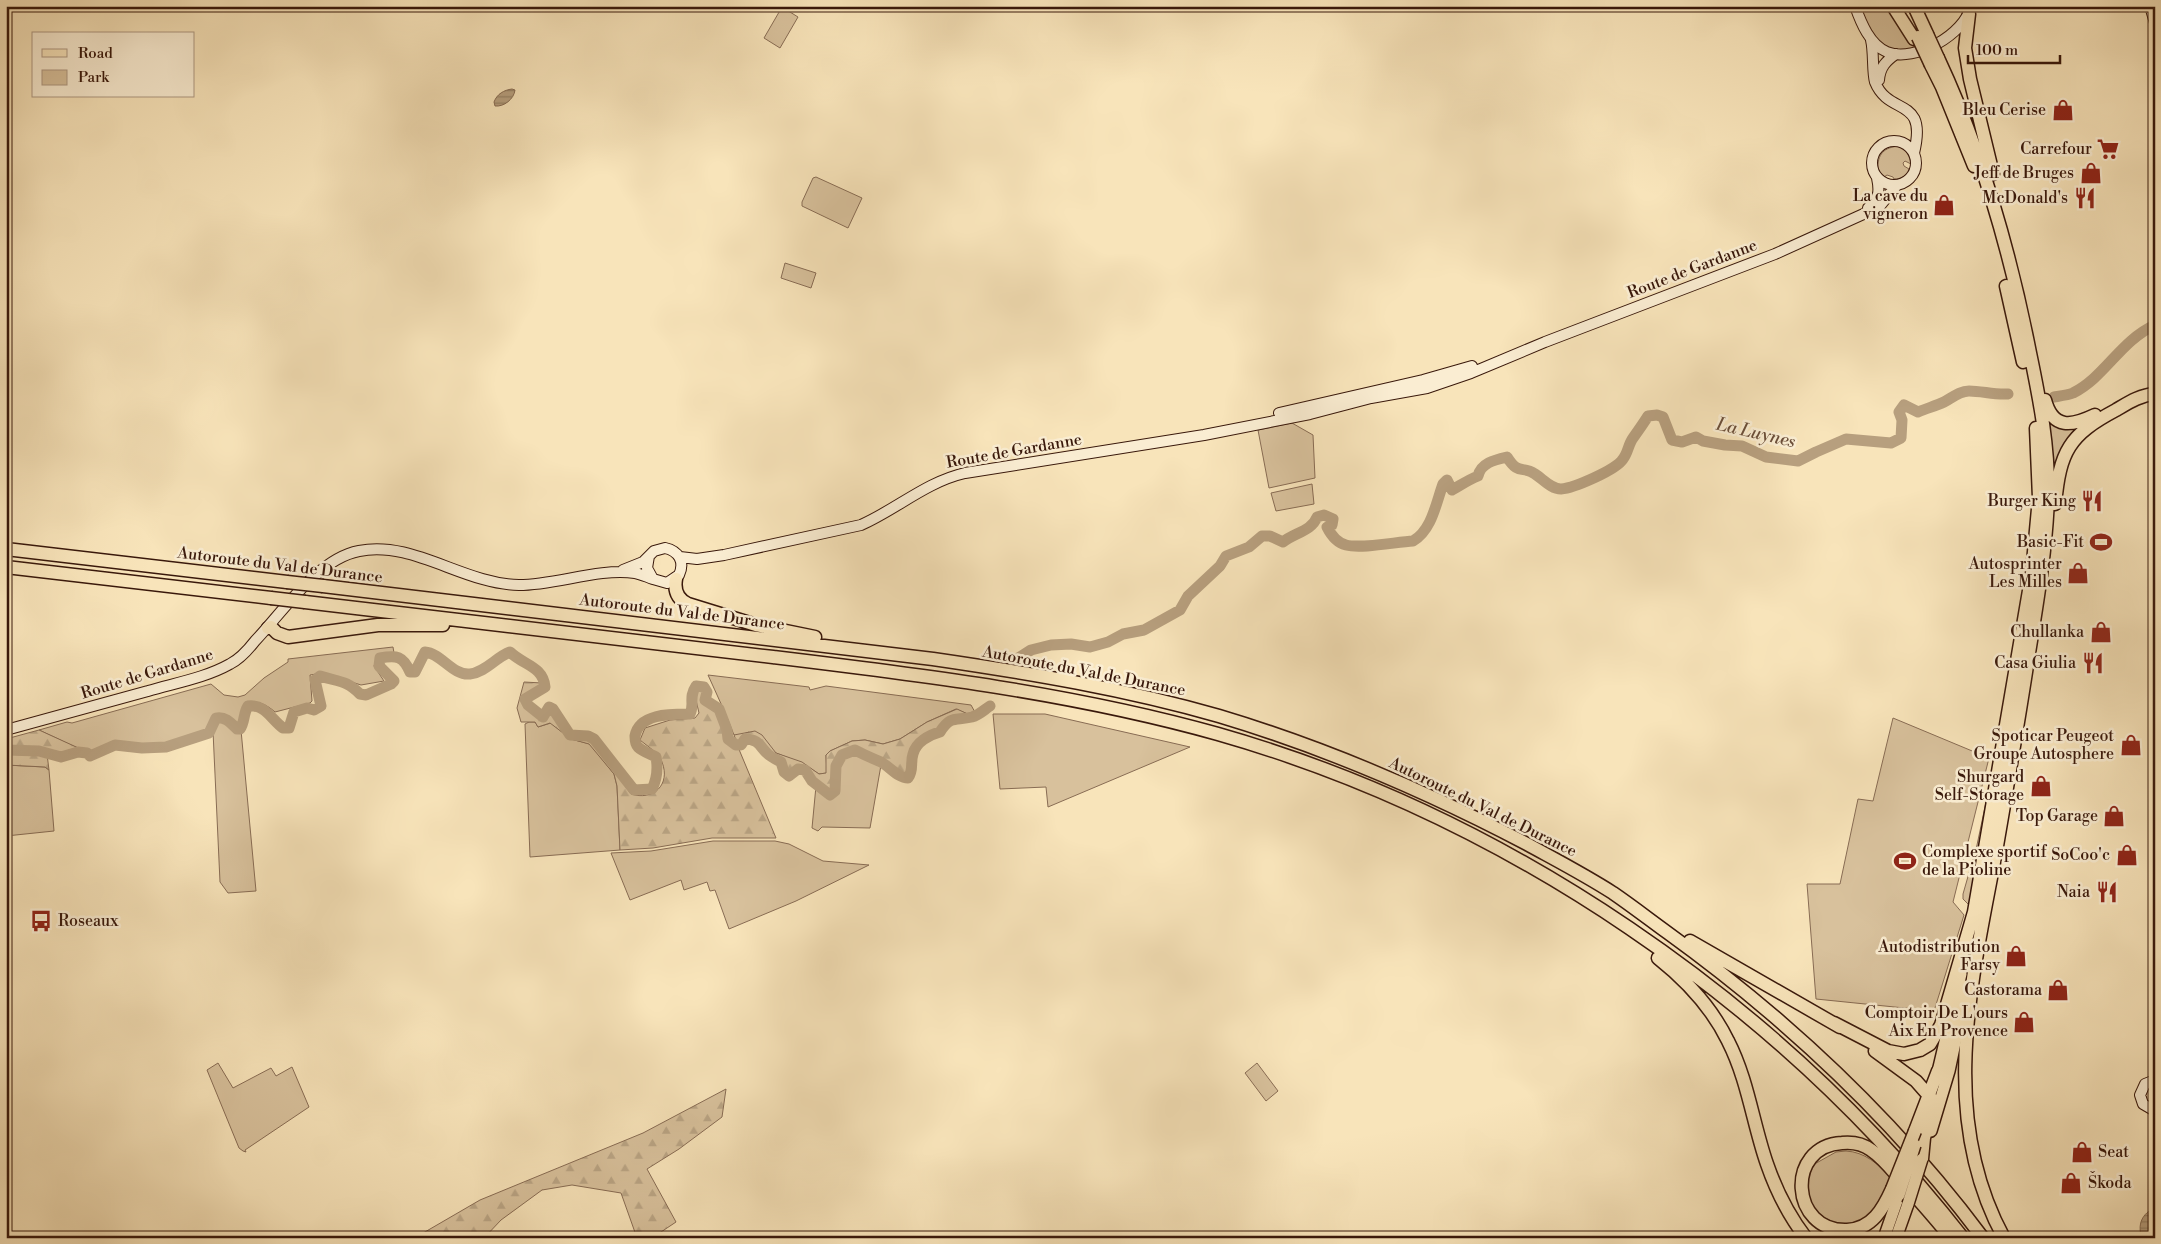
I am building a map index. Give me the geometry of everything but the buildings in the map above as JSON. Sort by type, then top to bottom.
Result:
[{"type":"highway","points":[[1893,6],[1920,37]]},
{"type":"highway","points":[[1903,6],[1970,129],[1985,173],[2046,406],[2052,415],[2064,424],[2078,423],[2155,384]]},
{"type":"highway","points":[[1914,6],[1920,37]]},
{"type":"highway","points":[[1970,10],[1965,48],[1970,79],[2009,239],[2021,311]]},
{"type":"highway","points":[[1624,901],[1733,967],[1888,1051],[1912,1053],[1930,1044],[1941,1025],[1974,912],[2032,573],[2039,498],[2035,417],[1986,206],[1964,138],[1942,87],[1934,61]]},
{"type":"highway","points":[[2026,330],[2043,417],[2047,457],[2046,516],[2036,610]]},
{"type":"highway","points":[[2004,1238],[1987,1202],[1972,1153],[1967,1125],[1964,1084],[1966,1031],[2036,610],[2052,535],[2059,470],[2067,450],[2091,423],[2144,395],[2155,394]]},
{"type":"highway","name":"Autoroute du Val de Durance","points":[[6,548],[933,659],[1024,673],[1134,695],[1247,725],[1363,766],[1464,811],[1559,861],[1624,901],[1718,970],[1827,1064],[1879,1115],[1928,1169],[1984,1238]]},
{"type":"highway","name":"Autoroute du Val de Durance","points":[[6,567],[901,673],[992,686],[1132,712],[1238,740],[1323,770],[1406,804],[1509,855],[1645,938],[1756,1023],[1790,1054],[1872,1133],[1963,1238]]},
{"type":"highway","points":[[678,575],[675,588],[680,599],[688,604],[787,632],[933,659]]},
{"type":"highway","points":[[273,625],[277,633],[288,637],[378,626],[433,624],[633,640]]},
{"type":"highway","points":[[1587,901],[1679,975],[1702,999],[1721,1028],[1743,1078],[1767,1165],[1784,1203],[1806,1238]]},
{"type":"highway","points":[[1834,1023],[1894,1064],[1916,1081],[1930,1096]]},
{"type":"highway","points":[[1938,1071],[1921,1136],[1895,1192],[1870,1222],[1835,1233],[1807,1210],[1801,1196],[1801,1184],[1805,1167],[1815,1153],[1830,1145],[1847,1143],[1865,1146],[1878,1156],[1951,1238]]},
{"type":"highway","points":[[1921,1136],[1922,1159]]},
{"type":"main road","points":[[1855,6],[1871,38],[1879,47],[1896,54],[1912,54],[1930,47],[1950,34],[1970,10]]},
{"type":"main road","points":[[2150,6],[2155,23]]},
{"type":"main road","points":[[1871,38],[1874,53],[1875,81],[1879,88],[1912,114],[1916,120],[1918,131],[1914,153],[1916,162],[1913,174],[1903,183],[1897,185],[1883,182],[1877,178]]},
{"type":"main road","points":[[1879,88],[1880,69],[1886,61],[1896,54]]},
{"type":"main road","points":[[1901,142],[1912,134],[1916,120]]},
{"type":"main road","points":[[1859,216],[1878,198],[1877,178],[1872,166],[1874,153],[1887,141],[1901,142],[1914,153]]},
{"type":"main road","name":"Route de Gardanne","points":[[724,555],[861,524],[878,517],[925,487],[947,477],[1204,434],[1310,414],[1371,398],[1427,388],[1471,374],[1534,346],[1775,254],[1879,207],[1897,185]]},
{"type":"main road","points":[[607,574],[631,568],[643,562],[654,551],[665,548],[676,552],[680,557],[697,559],[724,555]]},
{"type":"main road","name":"Route de Gardanne","points":[[6,730],[212,672],[236,660],[273,625],[326,567],[343,556],[366,550],[380,549],[402,552],[471,576],[509,584],[530,584],[607,574]]},
{"type":"main road","points":[[607,574],[635,573],[667,583],[678,575],[724,555]]},
{"type":"main road","points":[[649,556],[647,568],[653,579]]},
{"type":"main road","points":[[678,575],[680,557]]},
{"type":"main road","points":[[1921,1136],[1949,1071],[2001,821]]},
{"type":"main road","points":[[1938,1071],[1952,1018],[1974,912]]},
{"type":"main road","points":[[2154,1079],[2143,1087],[2140,1096],[2146,1108],[2155,1111]]},
{"type":"main road","points":[[1896,1238],[1922,1159]]},
{"type":"main road","points":[[1884,1238],[1895,1192]]},
{"type":"green space","points":[[1859,6],[1889,6],[1916,50],[1904,51],[1894,49],[1879,41],[1868,26]]},
{"type":"green space","points":[[782,7],[798,17],[780,48],[764,38]]},
{"type":"green space","points":[[1900,146],[1906,152],[1911,164],[1905,161],[1903,163],[1909,169],[1908,171],[1903,177],[1899,178],[1894,179],[1887,175],[1884,177],[1878,170],[1880,156],[1890,148]]},
{"type":"green space","points":[[816,177],[862,198],[848,228],[802,206],[813,178]]},
{"type":"green space","points":[[785,263],[816,273],[811,288],[781,278]]},
{"type":"green space","points":[[2048,416],[2079,427],[2054,469],[2052,469]]},
{"type":"green space","points":[[1292,423],[1313,435],[1315,478],[1269,488],[1258,430]]},
{"type":"green space","points":[[1312,484],[1314,504],[1276,511],[1271,493]]},
{"type":"green space","points":[[393,647],[394,653],[377,659],[374,666],[384,681],[361,685],[323,673],[310,675],[312,701],[310,703],[275,712],[263,704],[249,702],[243,709],[240,727],[237,727],[231,720],[217,716],[208,731],[167,745],[135,746],[114,744],[90,754],[39,730],[67,722],[72,723],[211,684],[224,695],[238,697],[245,695],[264,678],[288,662],[288,659]]},
{"type":"green space","points":[[708,675],[809,687],[810,690],[826,686],[971,705],[976,714],[972,716],[956,709],[927,722],[900,739],[883,744],[865,740],[852,741],[830,751],[826,755],[827,773],[819,774],[802,763],[776,753],[749,732],[739,736],[734,735]]},
{"type":"green space","points":[[524,682],[542,683],[543,685],[525,698],[525,704],[545,720],[550,710],[553,710],[562,729],[570,737],[591,738],[631,794],[639,796],[653,793],[662,784],[664,778],[662,762],[656,753],[640,740],[645,728],[670,720],[695,718],[699,713],[695,696],[697,689],[703,689],[705,704],[717,711],[726,737],[733,745],[738,747],[776,838],[712,838],[653,848],[620,850],[617,786],[614,774],[589,744],[571,739],[550,723],[538,727],[535,722],[521,722],[517,708]]},
{"type":"green space","points":[[957,709],[972,716],[952,717],[938,731],[925,736],[913,752],[911,772],[908,776],[904,777],[880,761],[854,748],[844,753],[835,763],[835,780],[831,792],[800,768],[795,768],[788,775],[782,761],[768,752],[759,740],[747,737],[740,744],[737,743],[734,735],[755,731],[762,735],[776,753],[802,762],[819,774],[826,773],[826,755],[830,751],[852,741],[865,740],[883,744],[900,739],[927,722]]},
{"type":"green space","points":[[993,714],[1045,714],[1190,747],[1048,807],[1046,787],[1000,789]]},
{"type":"green space","name":"Complexe sportif de la Pioline","points":[[1893,718],[1989,758],[1953,902],[1964,915],[1934,1011],[1816,999],[1807,884],[1840,884],[1858,799],[1873,801]]},
{"type":"green space","points":[[218,719],[229,721],[237,730],[241,730],[256,891],[228,893],[220,882],[213,731]]},
{"type":"green space","points":[[535,722],[538,727],[551,723],[571,739],[590,744],[614,774],[617,786],[620,850],[530,857],[525,724]]},
{"type":"green space","points":[[39,730],[85,751],[87,755],[76,753],[64,757],[47,754],[49,770],[45,767],[6,765],[6,739]]},
{"type":"green space","points":[[856,753],[881,765],[870,828],[822,827],[818,831],[812,828],[816,786],[829,796],[832,796],[838,790],[841,761],[849,754]]},
{"type":"green space","points":[[6,765],[45,767],[49,770],[54,831],[6,836]]},
{"type":"green space","points":[[1990,783],[1969,905],[1963,899],[1963,894],[1977,845]]},
{"type":"green space","points":[[713,841],[775,841],[789,844],[823,861],[869,865],[796,901],[729,929],[715,890],[710,891],[707,882],[684,890],[681,880],[630,900],[611,853],[651,851]]},
{"type":"green space","points":[[218,1063],[233,1088],[271,1068],[276,1076],[292,1067],[309,1107],[245,1150],[246,1152],[243,1151],[239,1148],[207,1070]]},
{"type":"green space","points":[[1257,1063],[1278,1091],[1266,1101],[1245,1073]]},
{"type":"green space","points":[[726,1089],[722,1117],[679,1149],[647,1169],[676,1222],[652,1238],[637,1238],[621,1193],[572,1185],[542,1190],[501,1220],[484,1238],[411,1238],[418,1236],[480,1200],[643,1133]]},
{"type":"green space","points":[[1846,1151],[1865,1156],[1891,1176],[1882,1200],[1875,1212],[1866,1219],[1856,1223],[1845,1224],[1826,1218],[1818,1212],[1812,1204],[1807,1186],[1811,1166],[1836,1152]]},
{"type":"shaded area","points":[[515,90],[511,99],[505,104],[495,106],[495,99],[499,95],[504,91]]},
{"type":"shaded area","points":[[2155,1208],[2155,1238],[2142,1238],[2140,1224],[2144,1216]]},
{"type":"waterway","name":"La Luynes","points":[[2054,397],[2073,393],[2084,386],[2132,340],[2155,325]]},
{"type":"waterway","name":"La Luynes","points":[[1015,660],[1031,650],[1051,645],[1071,644],[1090,647],[1108,642],[1123,634],[1144,630],[1180,610],[1188,596],[1220,566],[1226,556],[1249,547],[1262,536],[1270,536],[1283,542],[1307,529],[1315,522],[1317,517],[1324,515],[1333,519],[1332,525],[1327,527],[1335,538],[1346,545],[1369,546],[1413,541],[1425,530],[1429,523],[1443,484],[1447,480],[1452,490],[1478,476],[1485,465],[1497,459],[1507,457],[1518,468],[1531,471],[1550,486],[1557,489],[1567,488],[1584,482],[1604,473],[1625,457],[1631,441],[1648,416],[1657,415],[1663,417],[1672,440],[1682,442],[1696,437],[1703,441],[1742,446],[1766,457],[1798,461],[1846,439],[1891,443],[1901,438],[1902,420],[1899,412],[1904,405],[1918,412],[1965,391],[2008,394]]},
{"type":"waterway","name":"La Luynes","points":[[6,750],[39,751],[61,757],[78,752],[87,753],[90,756],[115,745],[142,748],[166,747],[209,733],[216,718],[225,719],[237,729],[240,729],[248,706],[259,707],[283,728],[289,728],[294,712],[307,708],[314,710],[321,706],[315,680],[320,676],[346,684],[360,694],[366,695],[394,681],[379,666],[380,658],[399,658],[405,663],[410,672],[415,672],[425,652],[431,653],[458,672],[470,674],[476,673],[510,652],[541,674],[545,687],[525,699],[528,705],[543,717],[549,707],[553,709],[570,735],[588,736],[594,739],[634,790],[652,789],[657,769],[656,757],[636,745],[635,736],[638,728],[649,719],[657,716],[690,714],[692,694],[696,686],[704,687],[707,692],[705,700],[719,709],[727,730],[728,739],[736,745],[741,745],[745,739],[754,741],[769,755],[781,762],[784,772],[789,776],[798,769],[805,770],[812,781],[830,795],[835,791],[836,766],[842,755],[855,750],[881,762],[904,778],[908,778],[911,772],[913,754],[920,743],[927,737],[940,732],[950,721],[975,716],[990,706]]},
{"type":"place","name":"Bleu Cerise","points":[[2063,110]]},
{"type":"place","name":"Carrefour","points":[[2108,149]]},
{"type":"place","name":"Jeff de Bruges","points":[[2091,173]]},
{"type":"place","name":"McDonald's","points":[[2085,198]]},
{"type":"place","name":"La cave du vigneron","points":[[1944,205]]},
{"type":"place","name":"Burger King","points":[[2092,501]]},
{"type":"place","name":"Basic-Fit","points":[[2101,542]]},
{"type":"place","name":"Autosprinter Les Milles","points":[[2078,573]]},
{"type":"place","name":"Chullanka","points":[[2101,632]]},
{"type":"place","name":"Casa Giulia","points":[[2093,663]]},
{"type":"place","name":"Spoticar Peugeot Groupe Autosphere","points":[[2131,745]]},
{"type":"place","name":"Shurgard Self-Storage","points":[[2041,786]]},
{"type":"place","name":"Top Garage","points":[[2114,816]]},
{"type":"place","name":"SoCoo'c","points":[[2127,855]]},
{"type":"place","name":"Complexe sportif de la Pioline","points":[[1905,861]]},
{"type":"place","name":"Naia","points":[[2107,892]]},
{"type":"place","name":"Roseaux","points":[[41,921]]},
{"type":"place","name":"Autodistribution Farsy","points":[[2016,956]]},
{"type":"place","name":"Castorama","points":[[2058,990]]},
{"type":"place","name":"Comptoir De L'ours Aix En Provence","points":[[2024,1022]]},
{"type":"place","name":"Seat","points":[[2082,1152]]},
{"type":"place","name":"Škoda","points":[[2071,1183]]}]
